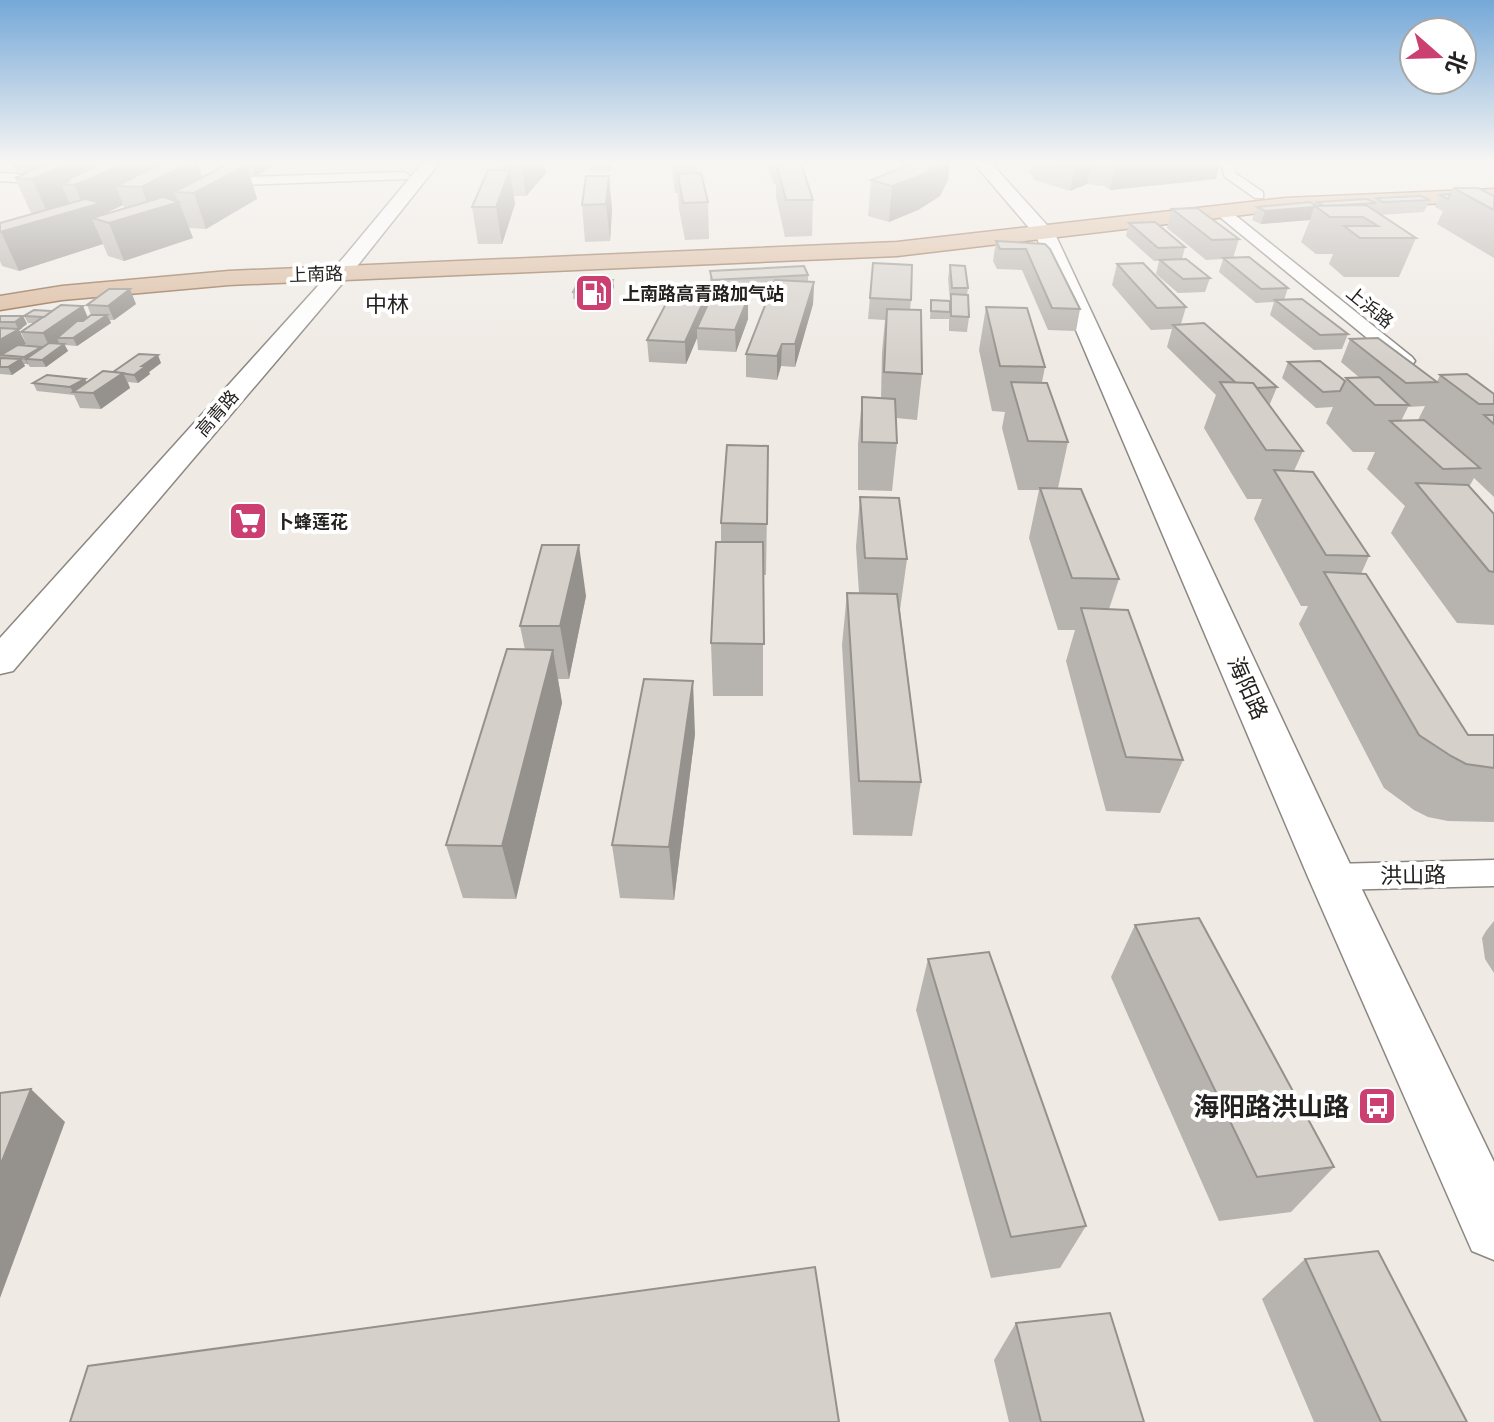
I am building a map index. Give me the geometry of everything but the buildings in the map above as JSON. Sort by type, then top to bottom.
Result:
[{"type":"main road","name":"高青路","points":[[0,662],[363,228]]},
{"type":"main road","name":"高青路","points":[[0,625],[369,228]]},
{"type":"main road","name":"上南路","points":[[0,291],[170,273],[897,249],[1039,228]]},
{"type":"main road","name":"海阳路","points":[[1041,228],[1332,877],[1494,1229]]},
{"type":"main road","name":"上南路","points":[[0,303],[77,292],[332,268]]},
{"type":"street","name":"上浜路","points":[[1243,228],[1420,373]]},
{"type":"street","name":"洪山路","points":[[1332,877],[1494,873]]},
{"type":"place","name":"上南路高青路加气站","points":[[594,293]]},
{"type":"place","name":"卜蜂莲花","points":[[248,521]]},
{"type":"place","name":"海阳路洪山路","points":[[1377,1106]]},
{"type":"district","name":"中林","points":[[387,304]]}]
